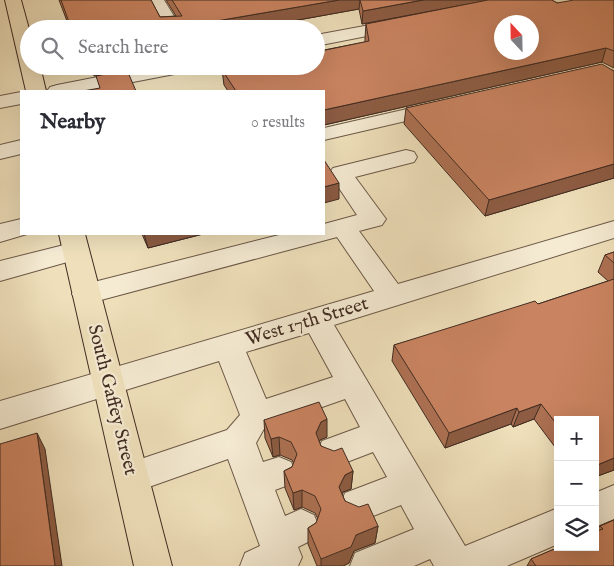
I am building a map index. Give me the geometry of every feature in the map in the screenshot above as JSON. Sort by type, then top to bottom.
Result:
[{"type":"main road","points":[[13,0],[20,27]]},
{"type":"main road","points":[[32,75],[36,90]]},
{"type":"main road","name":"South Gaffey Street","points":[[74,243],[153,566]]},
{"type":"street","points":[[156,0],[168,20]]},
{"type":"street","points":[[325,39],[421,20]]},
{"type":"street","points":[[62,90],[139,75]]},
{"type":"street","points":[[0,102],[20,98]]},
{"type":"street","points":[[325,134],[458,103]]},
{"type":"street","points":[[0,152],[20,146]]},
{"type":"street","points":[[392,296],[333,229],[373,219],[341,173],[406,158]]},
{"type":"street","points":[[0,233],[20,227]]},
{"type":"street","name":"West 17th Street","points":[[0,414],[614,229]]},
{"type":"street","points":[[86,294],[312,235]]},
{"type":"street","points":[[0,270],[74,243]]},
{"type":"street","points":[[316,319],[447,552],[369,566]]},
{"type":"street","points":[[228,346],[248,429],[266,477],[281,551]]},
{"type":"street","points":[[132,477],[351,384]]},
{"type":"street","points":[[334,452],[381,434]]},
{"type":"street","points":[[358,505],[410,485]]},
{"type":"street","points":[[599,508],[614,502]]},
{"type":"street","points":[[462,566],[554,528]]},
{"type":"building","points":[[61,0],[151,0],[160,17],[182,16],[172,0],[339,0],[222,20],[68,20]]},
{"type":"building","points":[[360,0],[423,0],[363,11]]},
{"type":"building","points":[[488,0],[552,0],[557,3],[574,0],[614,0],[614,51],[606,48],[325,110],[325,90],[235,90],[225,75],[325,75],[325,50],[369,41],[366,24]]},
{"type":"building","points":[[602,64],[614,71],[614,164],[489,200],[406,108]]},
{"type":"building","points":[[129,75],[136,90],[89,90],[100,88],[96,76]]},
{"type":"building","points":[[325,162],[339,183],[325,187]]},
{"type":"building","points":[[614,252],[614,263],[605,255]]},
{"type":"building","points":[[614,279],[614,458],[599,464],[599,416],[554,416],[554,421],[541,404],[519,412],[517,408],[449,433],[394,345],[535,301],[538,304]]},
{"type":"building","points":[[319,402],[327,419],[321,422],[316,433],[321,446],[334,451],[342,448],[353,471],[345,475],[339,487],[345,501],[359,507],[368,504],[378,526],[356,535],[351,547],[321,559],[308,528],[316,523],[321,509],[315,496],[302,490],[293,493],[284,471],[292,467],[297,454],[291,442],[279,437],[271,439],[264,420]]},
{"type":"building","points":[[37,433],[55,566],[0,566],[0,444]]},
{"type":"building","points":[[614,520],[614,566],[536,566],[531,559],[554,549],[554,551],[599,551],[599,530],[603,529],[600,526]]}]
